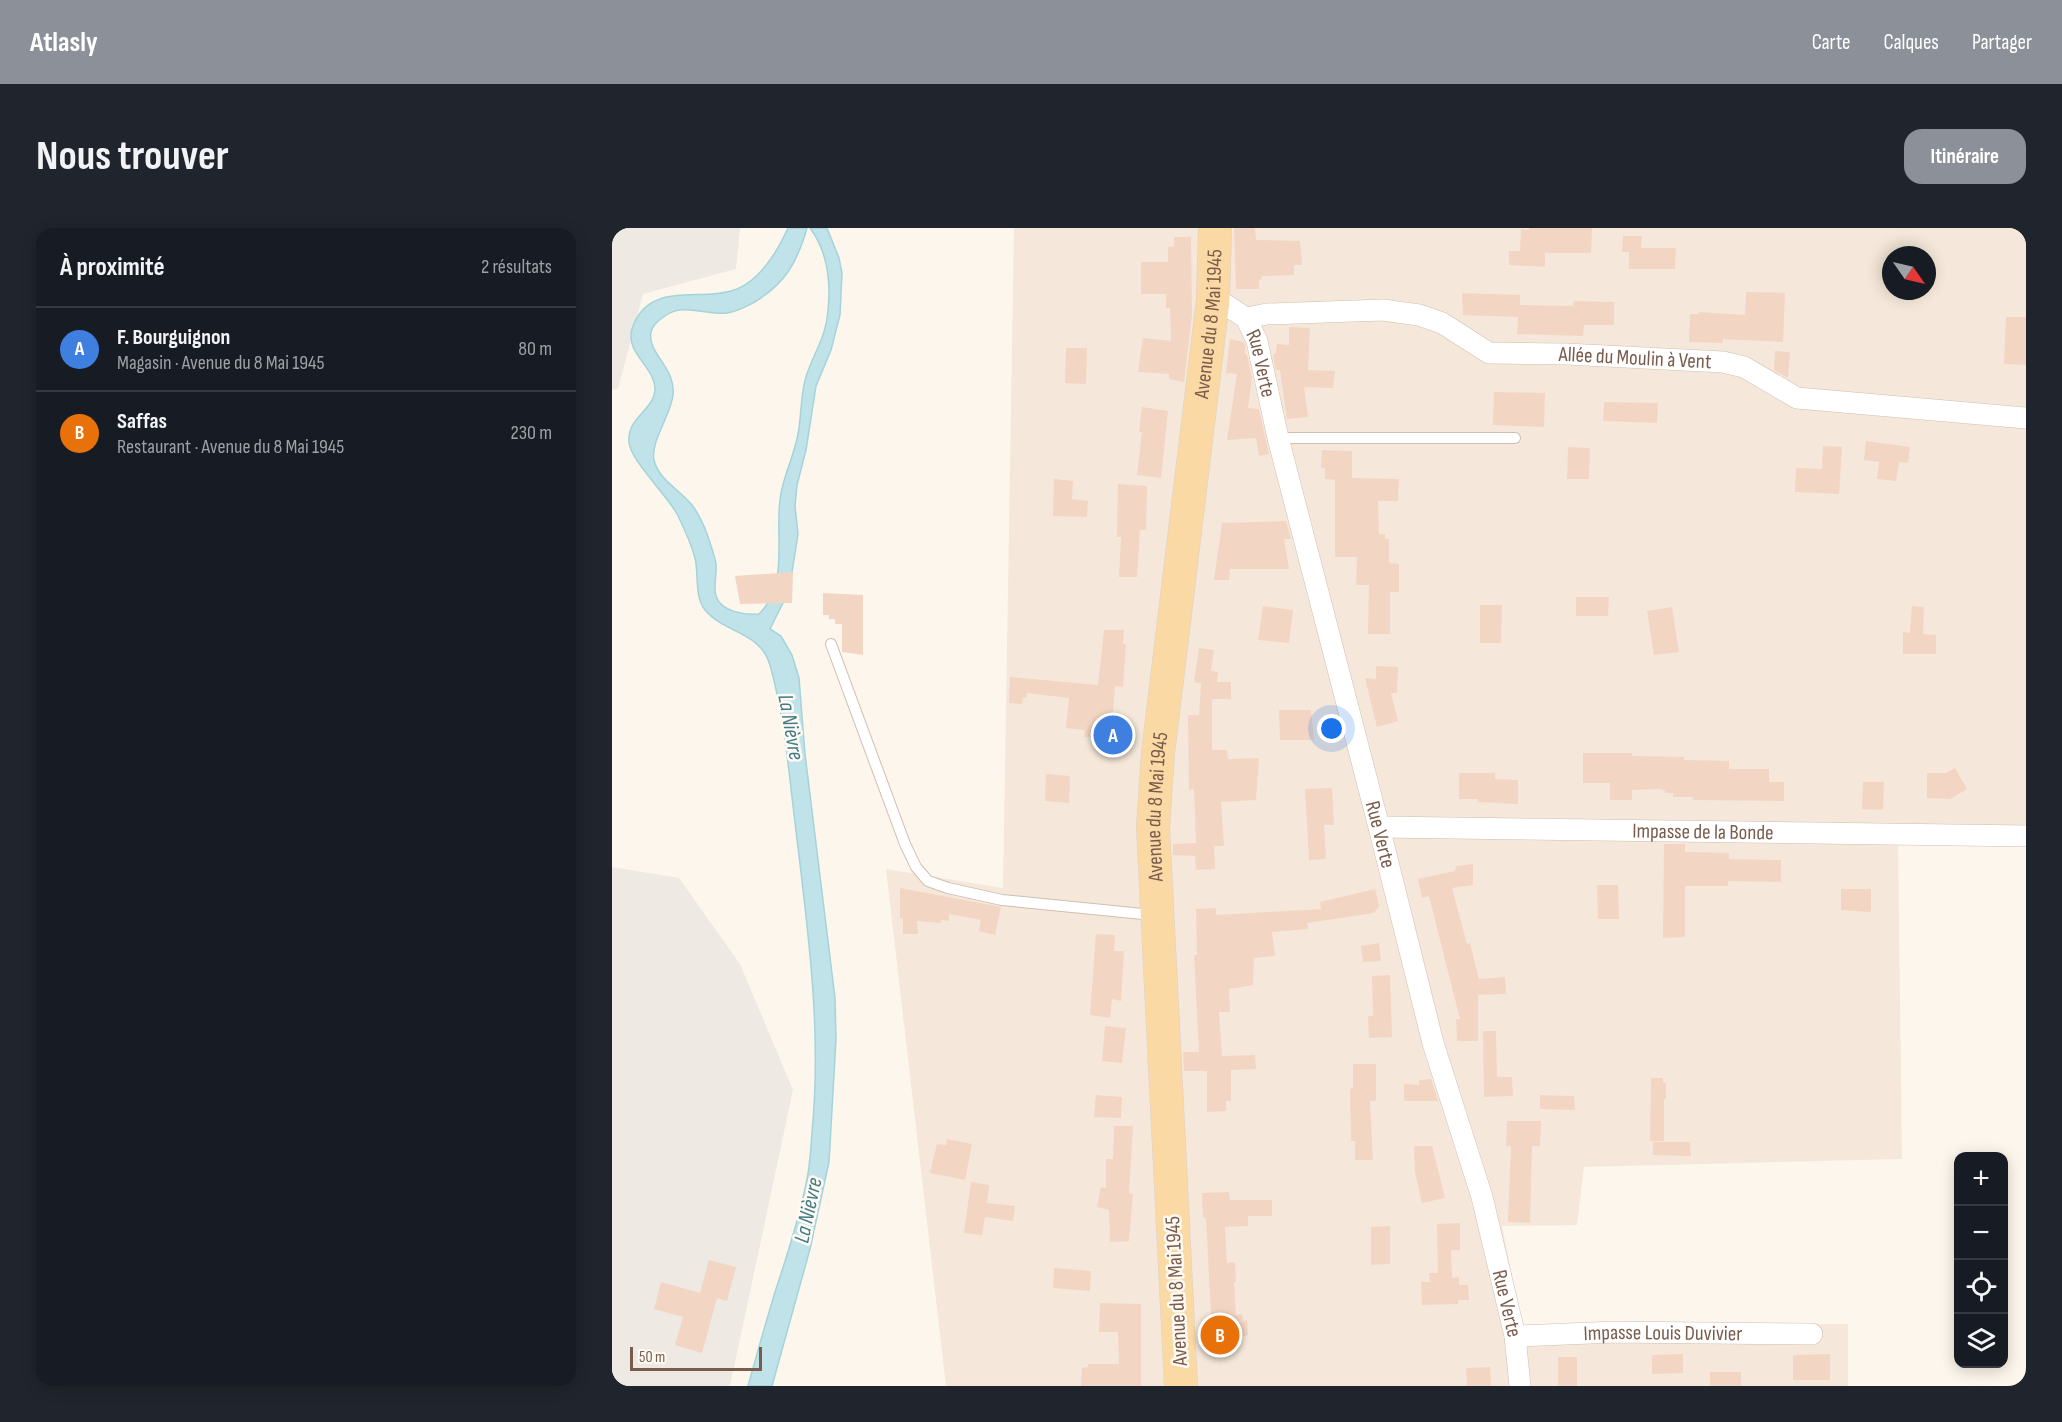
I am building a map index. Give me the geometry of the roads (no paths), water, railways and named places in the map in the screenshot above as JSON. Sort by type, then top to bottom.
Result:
[{"type":"main road","name":"Avenue du 8 Mai 1945","points":[[1181,1386],[1153,827],[1158,753],[1213,300],[1215,228]]},
{"type":"street","name":"Rue Verte","points":[[1213,300],[1226,305],[1246,318],[1257,341],[1278,438],[1433,1043],[1482,1197],[1515,1336],[1520,1386]]},
{"type":"street","name":"Allée du Moulin à Vent","points":[[1246,318],[1267,314],[1383,310],[1419,315],[1442,323],[1489,353],[1566,354],[1723,362],[1744,367],[1797,398],[2026,418]]},
{"type":"street","name":"Impasse de la Bonde","points":[[1379,827],[2026,836]]},
{"type":"street","name":"Impasse Louis Duvivier","points":[[1515,1336],[1615,1332],[1812,1334]]},
{"type":"lane","points":[[1278,438],[1515,438]]},
{"type":"lane","points":[[831,644],[905,844],[916,867],[928,881],[948,888],[1002,900],[1137,915],[1157,915]]},
{"type":"water","name":"La Nièvre","points":[[788,228],[807,228],[799,252],[788,272],[764,296],[747,306],[730,312],[678,310],[660,320],[651,332],[653,347],[673,385],[669,411],[655,445],[656,467],[698,514],[716,562],[715,592],[719,601],[723,606],[734,611],[759,614],[768,602],[778,575],[781,492],[798,434],[805,378],[827,320],[829,289],[827,268],[821,247],[810,228],[827,228],[839,258],[842,273],[840,315],[831,350],[816,386],[806,450],[797,485],[795,506],[798,534],[789,591],[770,629],[781,636],[792,655],[799,678],[805,754],[835,998],[836,1039],[829,1162],[810,1249],[772,1386],[748,1386],[797,1221],[810,1162],[815,1057],[812,981],[805,906],[786,747],[770,665],[759,646],[713,618],[705,610],[699,598],[695,558],[685,530],[672,506],[642,468],[631,449],[629,442],[632,426],[654,397],[655,390],[654,382],[636,353],[631,338],[632,329],[640,314],[650,304],[663,298],[723,293],[746,284],[768,263]]},
{"type":"place","name":"F. Bourguignon","points":[[1113,735]]},
{"type":"place","name":"Saffas","points":[[1220,1335]]}]
